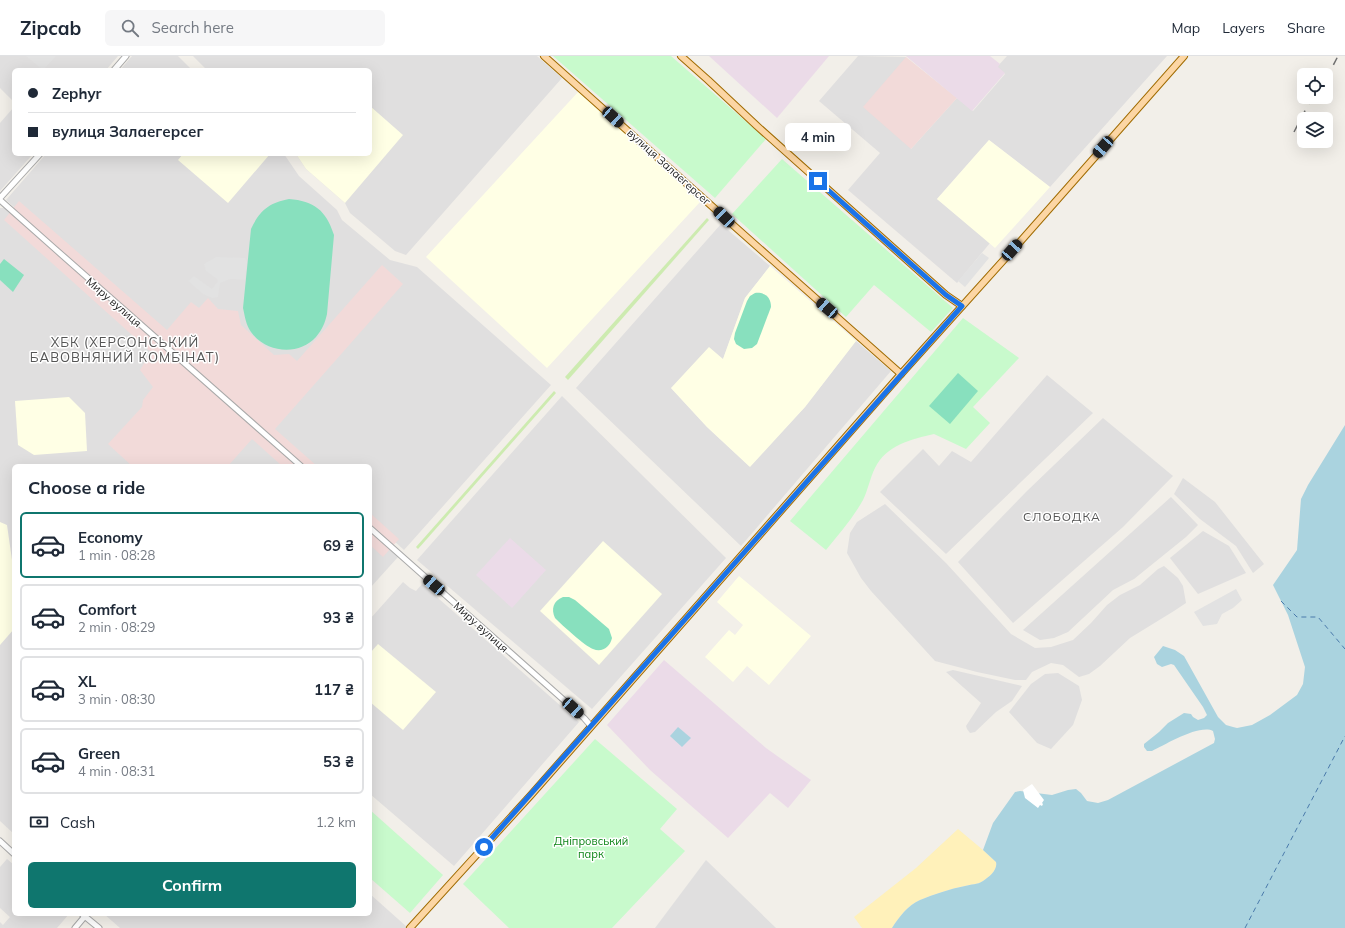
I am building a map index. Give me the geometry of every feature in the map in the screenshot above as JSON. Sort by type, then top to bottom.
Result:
[{"type":"main road","name":"вулиця Залаегерсег","points":[[544,56],[901,374]]},
{"type":"main road","points":[[680,56],[946,295],[962,306]]},
{"type":"main road","points":[[410,928],[518,810],[901,374],[1184,56]]},
{"type":"street","points":[[116,68],[126,56]]},
{"type":"street","points":[[0,199],[38,156]]},
{"type":"street","name":"Миру вулиця","points":[[0,199],[58,252],[300,464]]},
{"type":"street","name":"Миру вулиця","points":[[372,530],[573,708],[591,726]]},
{"type":"street","points":[[0,841],[12,852]]},
{"type":"street","points":[[75,928],[84,916]]},
{"type":"street","points":[[86,916],[99,928]]},
{"type":"shaded area","points":[[0,56],[118,56],[108,68],[12,68],[12,100],[0,88]]},
{"type":"shaded area","points":[[26,56],[56,56],[45,68],[41,68]]},
{"type":"shaded area","points":[[132,56],[178,56],[190,68],[122,68]]},
{"type":"shaded area","points":[[193,56],[537,56],[562,78],[406,255],[395,251],[350,213],[345,203],[306,169],[297,156],[372,156],[372,68],[205,68]]},
{"type":"shaded area","points":[[709,56],[829,56],[777,118]]},
{"type":"shaded area","points":[[858,56],[906,57],[911,149],[957,98],[973,111],[1005,74],[997,67],[1007,56],[1167,56],[1050,187],[989,140],[937,199],[990,243],[957,283],[848,190],[880,153],[819,101]]},
{"type":"shaded area","points":[[906,56],[990,56],[1000,64],[998,67],[1005,73],[972,111]]},
{"type":"shaded area","points":[[906,57],[957,98],[911,149],[863,107]]},
{"type":"shaded area","points":[[579,91],[700,202],[547,368],[426,257]]},
{"type":"shaded area","points":[[372,108],[403,135],[345,203],[306,169],[297,156],[372,156]]},
{"type":"shaded area","points":[[12,109],[12,156],[31,156],[0,191],[0,123]]},
{"type":"shaded area","points":[[989,140],[1050,187],[995,248],[937,199]]},
{"type":"shaded area","points":[[44,156],[285,156],[299,176],[337,210],[342,220],[390,260],[417,267],[551,385],[404,550],[372,521],[372,464],[307,464],[6,200]]},
{"type":"shaded area","points":[[181,156],[268,156],[228,203],[178,160]]},
{"type":"shaded area","points":[[19,201],[167,330],[191,302],[199,308],[208,298],[218,309],[238,311],[241,325],[274,355],[289,354],[297,361],[382,265],[403,284],[275,429],[315,464],[280,464],[252,439],[230,464],[130,464],[108,444],[142,407],[143,400],[153,387],[140,370],[151,352],[4,220]]},
{"type":"shaded area","points":[[0,208],[4,208],[293,464],[12,464],[12,832],[0,821]]},
{"type":"shaded area","points":[[721,224],[770,266],[745,298],[723,359],[671,388],[707,427],[749,466],[805,407],[856,341],[891,371],[741,546],[576,388]]},
{"type":"shaded area","points":[[982,253],[989,258],[965,287],[958,281]]},
{"type":"shaded area","points":[[216,257],[245,258],[247,262],[245,280],[230,279],[220,283],[218,297],[212,298],[203,294],[188,281],[194,276],[212,289],[218,281],[206,271],[204,264]]},
{"type":"shaded area","points":[[770,266],[856,341],[805,407],[750,467],[707,427],[671,388],[709,347],[723,359],[745,298]]},
{"type":"shaded area","points":[[1047,375],[1093,413],[946,554],[880,492],[923,449],[939,466],[952,451],[971,462]]},
{"type":"shaded area","points":[[562,396],[726,558],[592,709],[417,560]]},
{"type":"shaded area","points":[[69,397],[85,413],[87,451],[34,455],[18,445],[15,401]]},
{"type":"shaded area","points":[[1103,418],[1173,476],[1123,527],[1013,623],[958,562],[1027,491]]},
{"type":"shaded area","points":[[1183,478],[1215,502],[1264,564],[1253,573],[1236,546],[1200,519],[1174,494]]},
{"type":"shaded area","points":[[1171,497],[1198,525],[1186,537],[1134,579],[1113,590],[1068,632],[1054,638],[1040,640],[1023,630]]},
{"type":"shaded area","points":[[885,504],[946,563],[1011,634],[1035,648],[1051,647],[1073,640],[1107,605],[1120,595],[1140,585],[1158,569],[1164,566],[1178,578],[1183,586],[1186,603],[1130,638],[1100,666],[1089,674],[1079,677],[1063,665],[1051,663],[1032,672],[1026,680],[1015,680],[935,661],[871,591],[861,578],[847,553],[850,533],[857,522]]},
{"type":"shaded area","points":[[372,515],[399,539],[383,557],[372,547]]},
{"type":"shaded area","points":[[0,522],[7,525],[12,560],[12,631],[0,645]]},
{"type":"shaded area","points":[[1203,531],[1229,546],[1246,573],[1198,594],[1170,558]]},
{"type":"shaded area","points":[[372,535],[398,557],[372,586]]},
{"type":"shaded area","points":[[510,538],[546,570],[512,608],[476,575]]},
{"type":"shaded area","points":[[603,541],[662,594],[599,665],[540,611]]},
{"type":"shaded area","points":[[739,576],[811,636],[769,685],[747,666],[733,682],[705,657],[729,630],[735,635],[743,625],[717,602]]},
{"type":"shaded area","points":[[403,582],[416,591],[422,584],[579,722],[454,866],[372,796],[372,617]]},
{"type":"shaded area","points":[[1236,589],[1242,600],[1233,608],[1222,614],[1217,624],[1203,626],[1194,612]]},
{"type":"shaded area","points":[[378,644],[436,692],[403,730],[372,704],[372,651]]},
{"type":"shaded area","points":[[664,660],[766,748],[811,780],[788,808],[770,793],[728,838],[650,770],[607,725]]},
{"type":"shaded area","points":[[953,670],[1022,686],[1012,701],[996,712],[975,732],[970,733],[966,726],[981,703],[946,672]]},
{"type":"shaded area","points":[[1058,673],[1079,686],[1082,700],[1073,725],[1051,749],[1037,743],[1009,712],[1031,684],[1045,674]]},
{"type":"shaded area","points":[[7,859],[12,863],[12,916],[67,916],[57,928],[0,928],[0,922],[3,925],[10,917],[0,908],[0,867]]},
{"type":"shaded area","points":[[706,860],[776,928],[655,928]]},
{"type":"shaded area","points":[[372,896],[407,927],[406,928],[120,928],[106,916],[372,916]]},
{"type":"green space","points":[[553,56],[671,56],[766,139],[715,198]]},
{"type":"green space","points":[[782,159],[953,308],[931,332],[874,285],[846,317],[732,214]]},
{"type":"green space","points":[[289,199],[305,202],[318,208],[327,219],[334,235],[327,314],[323,326],[316,337],[309,343],[301,347],[283,350],[274,348],[257,339],[248,327],[243,308],[251,229],[254,222],[266,208]]},
{"type":"green space","points":[[707,218],[709,220],[568,380],[565,377]]},
{"type":"green space","points":[[4,259],[24,275],[13,292],[0,280],[0,264]]},
{"type":"green space","points":[[755,293],[762,293],[767,296],[770,300],[771,307],[757,344],[752,348],[744,349],[736,344],[734,339],[735,333],[747,301],[750,296]]},
{"type":"green space","points":[[963,318],[1019,358],[973,407],[990,423],[966,449],[934,434],[917,438],[893,448],[880,460],[875,468],[865,496],[859,507],[846,526],[826,550],[790,521]]},
{"type":"green space","points":[[958,373],[978,391],[950,424],[929,406]]},
{"type":"green space","points":[[554,391],[556,393],[418,549],[416,547]]},
{"type":"green space","points":[[563,597],[569,597],[575,600],[609,629],[612,638],[605,648],[602,650],[596,650],[589,647],[555,618],[553,608],[555,603]]},
{"type":"green space","name":"Дніпровський парк","points":[[595,739],[677,809],[660,829],[685,851],[612,928],[509,928],[463,884]]},
{"type":"green space","points":[[372,812],[443,875],[410,913],[372,880]]},
{"type":"sand","points":[[958,829],[996,862],[996,868],[990,875],[978,883],[942,892],[916,902],[904,912],[892,928],[862,928],[854,917],[916,868]]},
{"type":"water","points":[[1345,425],[1345,928],[892,928],[904,912],[916,902],[942,892],[981,882],[992,873],[996,868],[996,862],[983,850],[993,823],[1015,792],[1020,791],[1052,795],[1076,789],[1087,801],[1098,803],[1108,800],[1214,743],[1215,739],[1213,731],[1199,730],[1173,740],[1152,751],[1147,751],[1144,747],[1144,744],[1168,723],[1184,713],[1191,714],[1198,720],[1207,715],[1174,665],[1171,664],[1162,667],[1157,664],[1154,657],[1163,646],[1175,650],[1184,656],[1218,717],[1226,725],[1237,728],[1252,725],[1270,715],[1297,695],[1303,684],[1305,667],[1288,615],[1273,585],[1297,550],[1301,499]]},
{"type":"water","points":[[678,727],[691,738],[682,747],[670,736]]},
{"type":"pier","points":[[1032,784],[1044,800],[1042,806],[1040,805],[1038,808],[1025,798],[1023,790]]},
{"type":"ferry route","points":[[1281,601],[1297,617],[1318,617],[1345,649]]},
{"type":"ferry route","points":[[1245,928],[1345,736]]},
{"type":"railway","points":[[1332,68],[1338,56]]},
{"type":"railway","points":[[1294,132],[1309,104]]},
{"type":"district","name":"ХБК (ХЕРСОНСЬКИЙ БАВОВНЯНИЙ КОМБІНАТ)","points":[[125,350]]},
{"type":"district","name":"СЛОБОДКА","points":[[1062,517]]},
{"type":"route","points":[[484,847],[962,306],[946,295],[818,181]]}]
